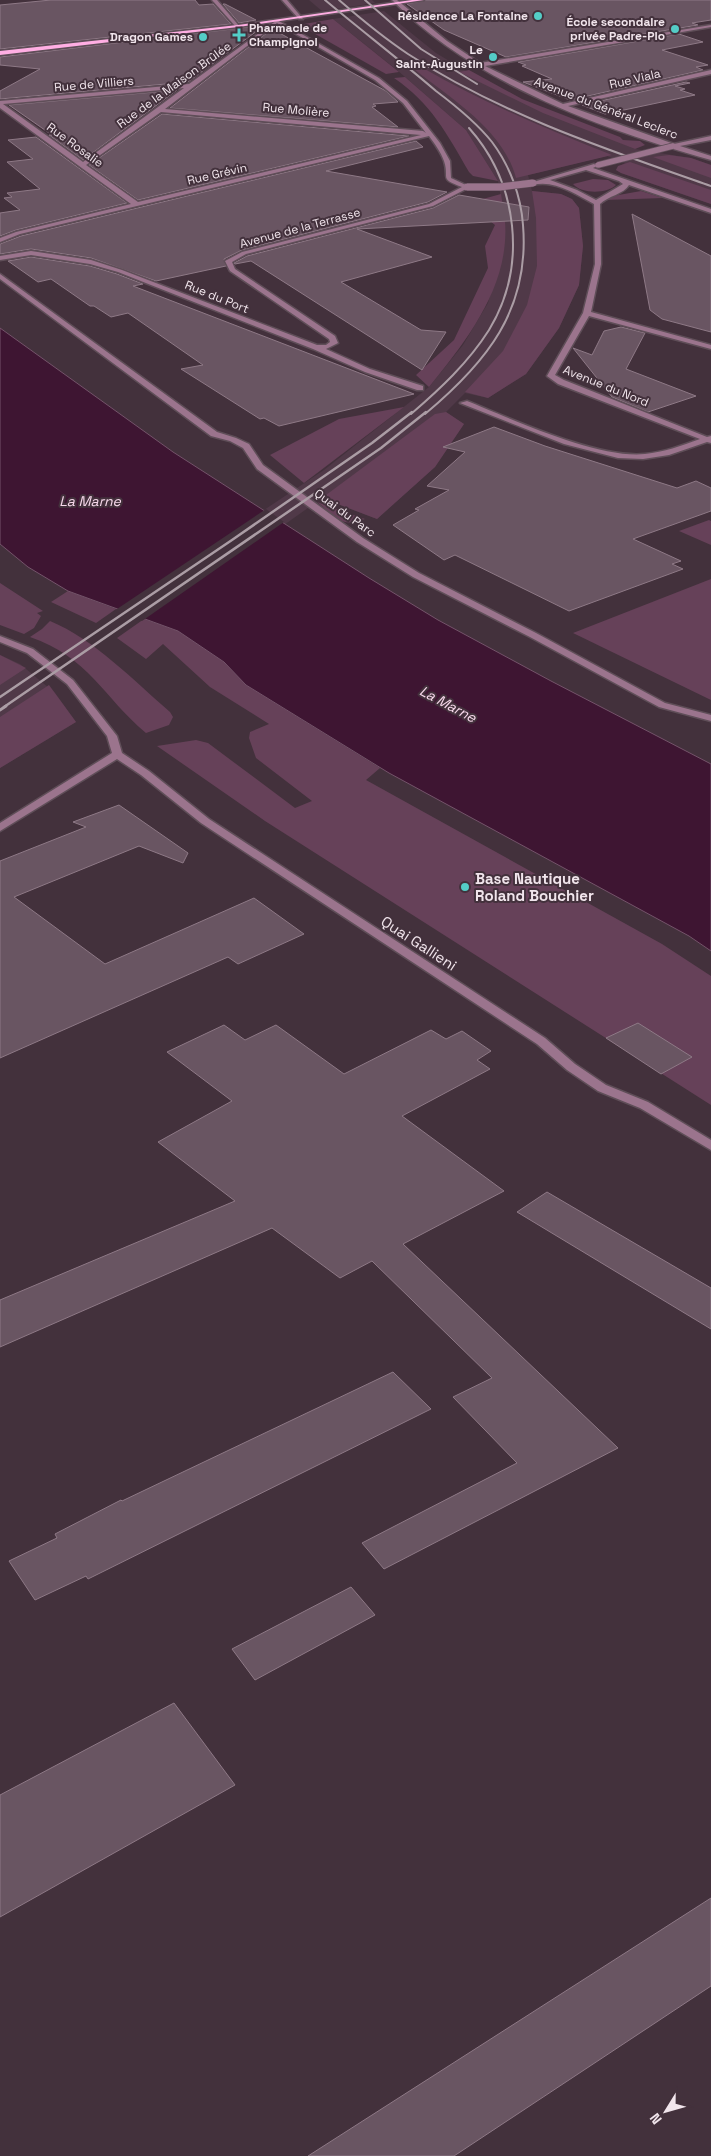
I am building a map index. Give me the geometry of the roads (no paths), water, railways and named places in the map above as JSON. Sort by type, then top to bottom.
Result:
[{"type":"main road","points":[[0,52],[238,26],[301,18],[396,2],[422,0]]},
{"type":"street","points":[[214,0],[238,26]]},
{"type":"street","points":[[284,0],[301,18]]},
{"type":"street","name":"Avenue du Général Leclerc","points":[[396,2],[433,34],[479,65],[538,96],[673,146],[711,158]]},
{"type":"street","points":[[276,21],[377,79],[405,102],[431,134],[447,161],[448,178],[457,184],[467,187],[500,187],[533,183],[673,146],[711,138]]},
{"type":"street","name":"Rue de la Maison Brûlée","points":[[83,165],[247,46],[276,21]]},
{"type":"street","points":[[479,65],[711,26]]},
{"type":"street","name":"Rue Viala","points":[[563,106],[711,72]]},
{"type":"street","name":"Rue de Villiers","points":[[0,104],[190,86]]},
{"type":"street","name":"Rue Rosalie","points":[[0,104],[137,205]]},
{"type":"street","name":"Rue Molière","points":[[160,110],[431,134]]},
{"type":"street","name":"Rue Grévin","points":[[0,240],[431,134]]},
{"type":"street","points":[[586,168],[711,211]]},
{"type":"street","points":[[543,180],[575,191],[597,202],[611,193],[624,188],[626,184],[622,180]]},
{"type":"street","name":"Avenue de la Terrasse","points":[[316,347],[327,347],[334,343],[332,338],[232,270],[228,261],[244,253],[432,205],[467,187]]},
{"type":"street","points":[[575,191],[611,193]]},
{"type":"street","name":"Avenue du Nord","points":[[597,202],[598,264],[587,313],[551,376],[561,382],[710,439]]},
{"type":"street","points":[[8,237],[6,242],[12,248],[31,253]]},
{"type":"street","name":"Rue du Port","points":[[0,258],[31,253],[91,262],[120,271],[316,347],[342,361],[420,388]]},
{"type":"street","name":"Quai du Parc","points":[[0,276],[214,434],[248,447],[253,460],[260,467],[360,540],[416,575],[662,704],[711,718]]},
{"type":"street","points":[[587,313],[711,347]]},
{"type":"street","points":[[464,403],[567,442],[618,456],[643,457],[669,453],[710,439]]},
{"type":"street","points":[[0,639],[30,651],[70,682],[112,736],[118,754],[0,828]]},
{"type":"street","name":"Quai Gallieni","points":[[118,754],[145,772],[205,821],[541,1041],[571,1067],[602,1088],[644,1105],[711,1146]]},
{"type":"water","name":"La Marne","points":[[0,328],[173,452],[369,578],[438,620],[711,764],[711,951],[689,936],[389,773],[246,685],[224,662],[178,631],[68,591],[28,567],[0,544]]},
{"type":"railway","points":[[325,0],[458,108],[479,128],[492,142],[504,161],[514,182],[520,203],[523,225],[523,255],[519,283],[511,309],[500,332],[485,354],[467,375],[425,414]]},
{"type":"railway","points":[[339,0],[408,54],[480,95],[555,129],[711,186]]},
{"type":"railway","points":[[365,0],[421,49],[477,84]]},
{"type":"railway","points":[[411,414],[453,375],[481,342],[501,305],[509,279],[513,252],[512,226],[507,199],[498,174],[486,150],[469,128]]},
{"type":"railway","points":[[0,697],[232,540],[372,443],[412,412]]},
{"type":"railway","points":[[4,707],[381,448],[426,412]]},
{"type":"railway","points":[[0,710],[6,706]]},
{"type":"place","name":"Résidence La Fontaine","points":[[538,16]]},
{"type":"place","name":"École secondaire privée Padre-Pio","points":[[675,29]]},
{"type":"place","name":"Pharmacie de Champignol","points":[[239,35]]},
{"type":"place","name":"Dragon Games","points":[[203,37]]},
{"type":"place","name":"Le Saint-Augustin","points":[[493,57]]},
{"type":"place","name":"Base Nautique Roland Bouchier","points":[[465,887]]}]
